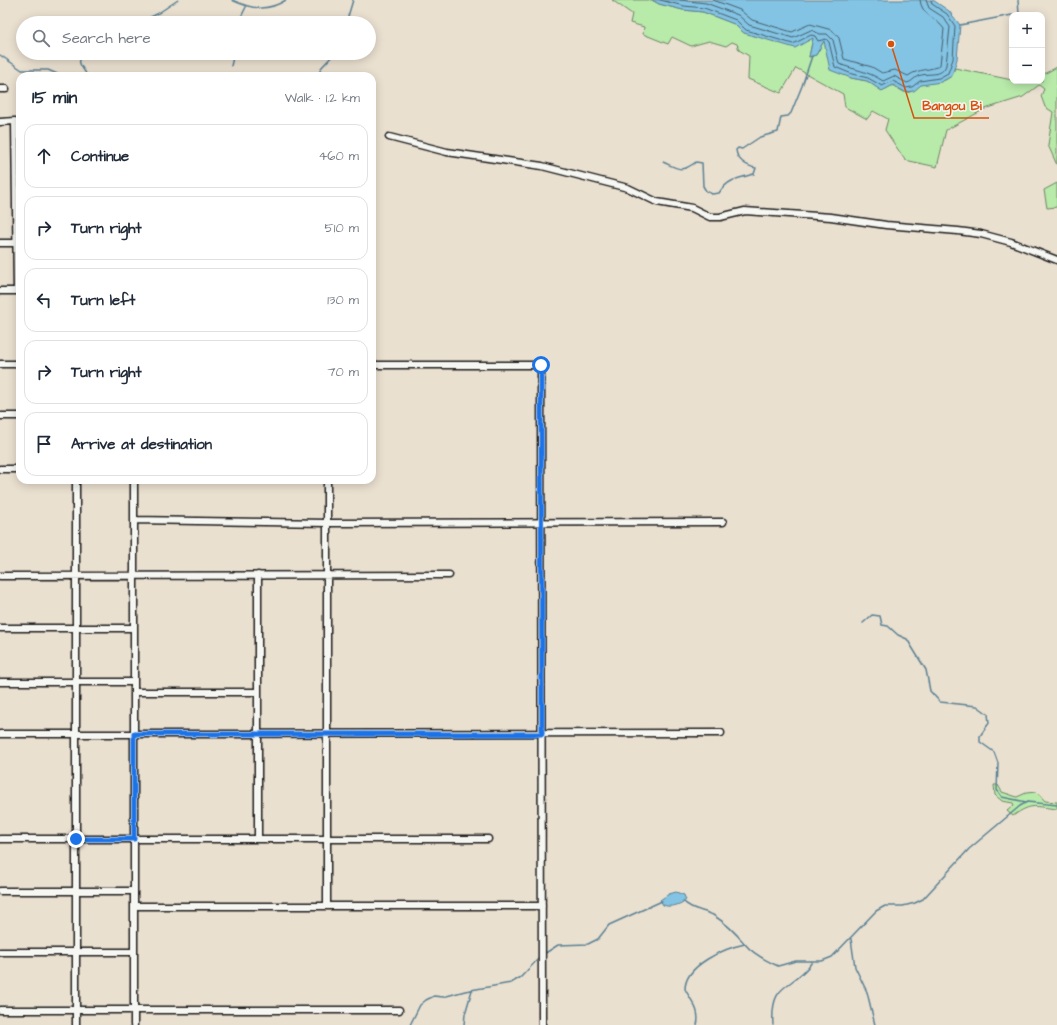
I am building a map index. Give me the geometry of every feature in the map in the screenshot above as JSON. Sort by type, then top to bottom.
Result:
[{"type":"street","points":[[0,122],[15,121],[16,162]]},
{"type":"street","points":[[389,137],[447,152],[549,168],[628,188],[657,202],[692,208],[710,217],[720,217],[745,211],[831,217],[886,225],[958,231],[981,234],[1011,242],[1057,260]]},
{"type":"street","points":[[0,243],[16,243]]},
{"type":"street","points":[[0,291],[16,291]]},
{"type":"street","points":[[0,364],[16,364]]},
{"type":"street","points":[[376,365],[541,365],[542,1025]]},
{"type":"street","points":[[0,416],[16,416]]},
{"type":"street","points":[[0,469],[16,469]]},
{"type":"street","points":[[76,484],[76,1025]]},
{"type":"street","points":[[134,484],[134,1025]]},
{"type":"street","points":[[326,484],[327,906]]},
{"type":"street","points":[[134,520],[326,522],[723,522]]},
{"type":"street","points":[[258,575],[258,839]]},
{"type":"street","points":[[0,576],[449,575]]},
{"type":"street","points":[[0,628],[134,628]]},
{"type":"street","points":[[0,682],[134,682]]},
{"type":"street","points":[[134,692],[258,692]]},
{"type":"street","points":[[0,734],[721,733]]},
{"type":"street","points":[[0,839],[488,839]]},
{"type":"street","points":[[0,891],[134,891]]},
{"type":"street","points":[[134,906],[542,906]]},
{"type":"street","points":[[0,952],[134,952]]},
{"type":"street","points":[[0,1010],[399,1010]]},
{"type":"green space","points":[[612,0],[652,0],[659,4],[683,10],[703,12],[734,24],[744,33],[813,38],[809,57],[816,55],[824,41],[851,78],[867,81],[882,91],[893,85],[904,92],[909,92],[926,83],[948,78],[955,68],[1009,79],[1009,84],[1045,84],[1045,73],[1057,67],[1057,165],[1048,145],[1053,112],[1045,107],[1041,96],[1044,89],[1039,85],[1023,97],[985,109],[946,130],[937,167],[905,160],[885,130],[888,119],[873,111],[867,119],[845,107],[843,94],[796,68],[781,93],[748,79],[749,56],[739,50],[737,44],[732,42],[726,46],[709,41],[691,46],[672,37],[668,44],[643,34],[644,27],[630,23],[632,14]]},
{"type":"green space","points":[[1057,183],[1057,207],[1047,208],[1044,190]]},
{"type":"green space","points":[[994,785],[998,785],[1002,792],[1017,797],[1026,793],[1037,792],[1045,801],[1057,802],[1057,809],[1034,806],[1013,816],[1007,811],[1014,805],[1013,803],[1002,801],[995,795]]},
{"type":"water","points":[[652,0],[933,0],[949,11],[960,25],[957,59],[952,76],[941,82],[921,85],[914,91],[905,92],[893,85],[882,91],[867,81],[851,78],[830,70],[824,41],[816,55],[809,57],[813,38],[795,48],[744,33],[734,24],[703,12],[683,10],[659,4]]},
{"type":"water","points":[[676,892],[684,895],[686,900],[675,906],[663,905],[660,900],[669,894]]},
{"type":"waterway","points":[[153,16],[178,0]]},
{"type":"waterway","points":[[232,0],[259,8],[266,8],[286,0]]},
{"type":"waterway","points":[[348,16],[353,0]]},
{"type":"waterway","points":[[1018,0],[1019,12]]},
{"type":"waterway","points":[[242,16],[246,7]]},
{"type":"waterway","points":[[960,25],[1009,16]]},
{"type":"waterway","points":[[0,55],[22,70],[48,70],[53,72]]},
{"type":"waterway","points":[[663,162],[680,169],[687,168],[696,162],[702,163],[703,186],[706,191],[712,194],[719,193],[722,188],[734,180],[754,174],[756,168],[749,166],[740,160],[736,150],[738,148],[742,149],[760,137],[778,132],[781,117],[788,116],[791,113],[812,56]]},
{"type":"waterway","points":[[80,60],[80,64],[85,72]]},
{"type":"waterway","points":[[231,66],[232,60]]},
{"type":"waterway","points":[[320,72],[328,60]]},
{"type":"waterway","points":[[863,623],[872,615],[880,616],[882,625],[888,626],[898,635],[907,639],[926,670],[930,691],[940,702],[977,706],[988,714],[989,723],[980,736],[980,742],[994,752],[998,763],[997,790],[1002,797],[1026,802]]},
{"type":"waterway","points":[[683,901],[697,910],[709,913],[718,918],[752,951],[778,966],[796,961],[822,961],[832,957],[876,911],[885,906],[903,906],[923,899],[969,849],[1020,806],[1027,802],[1057,805]]},
{"type":"waterway","points":[[544,954],[558,945],[588,944],[598,939],[609,925],[662,901]]},
{"type":"waterway","points":[[851,939],[855,967],[867,992],[875,1025]]},
{"type":"waterway","points":[[697,1025],[697,1010],[685,989],[687,980],[692,972],[708,959],[727,949],[745,944]]},
{"type":"waterway","points":[[410,1025],[420,1005],[426,1000],[434,996],[443,997],[465,991],[511,983],[521,977],[539,958]]},
{"type":"waterway","points":[[773,1025],[775,1000],[779,993],[797,978],[812,962]]},
{"type":"waterway","points":[[464,1025],[465,1014],[472,990]]},
{"type":"place","name":"Bangou Bi","points":[[891,44]]},
{"type":"route","points":[[76,839],[134,839],[134,734],[542,734],[541,365]]}]
